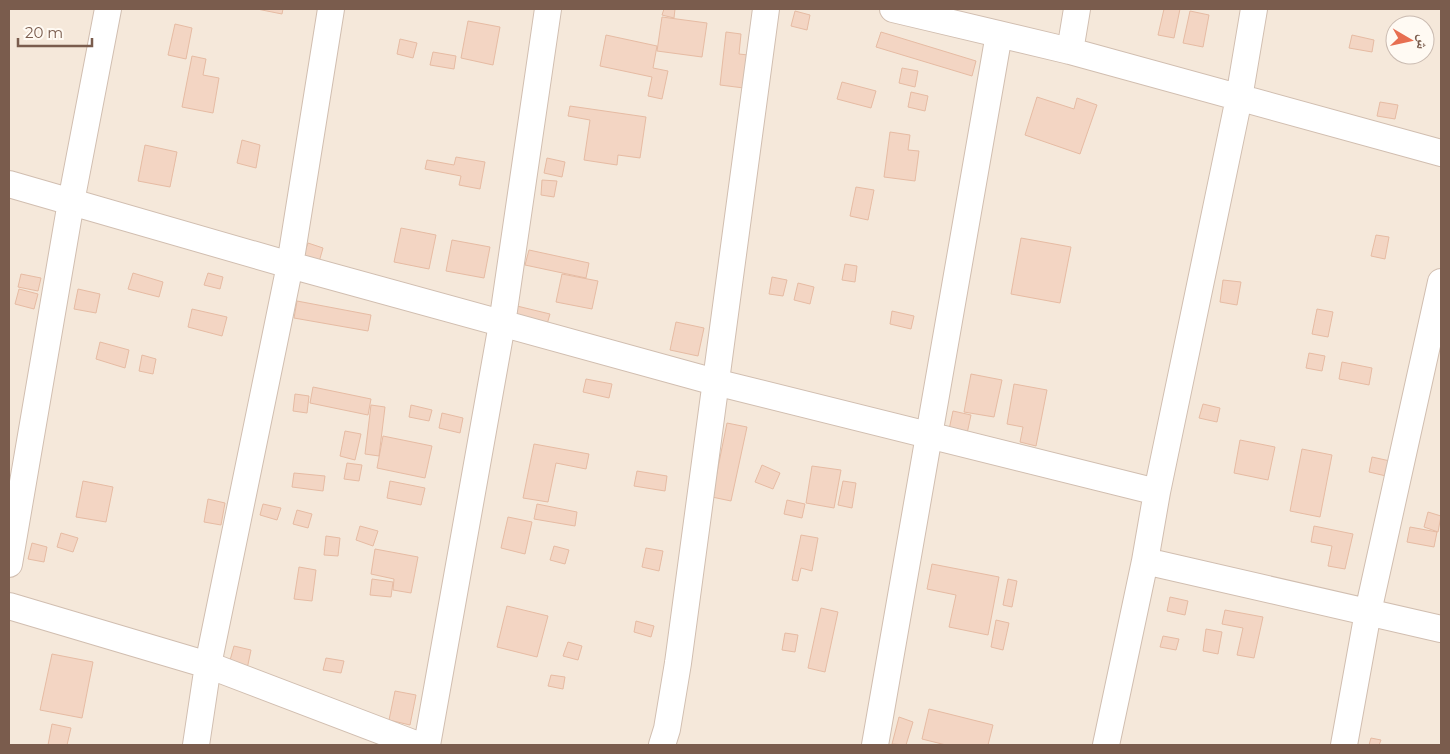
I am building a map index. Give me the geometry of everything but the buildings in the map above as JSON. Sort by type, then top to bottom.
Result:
[{"type":"street","points":[[9,564],[71,202],[108,9]]},
{"type":"street","points":[[196,745],[208,665],[290,265],[330,9]]},
{"type":"street","points":[[427,745],[502,324],[548,9]]},
{"type":"street","points":[[662,745],[667,729],[678,662],[766,9]]},
{"type":"street","points":[[898,9],[1070,51],[1441,152]]},
{"type":"street","points":[[1070,51],[1076,9]]},
{"type":"street","points":[[1106,745],[1239,98],[1254,9]]},
{"type":"street","points":[[875,745],[999,34]]},
{"type":"street","points":[[9,184],[290,265],[715,382],[1158,492]]},
{"type":"street","points":[[1344,745],[1368,612],[1441,282]]},
{"type":"street","points":[[1145,561],[1441,629]]},
{"type":"street","points":[[9,606],[208,665],[418,745]]},
{"type":"shaded area","points":[[9,9],[1441,9],[1441,745],[9,745]]}]
